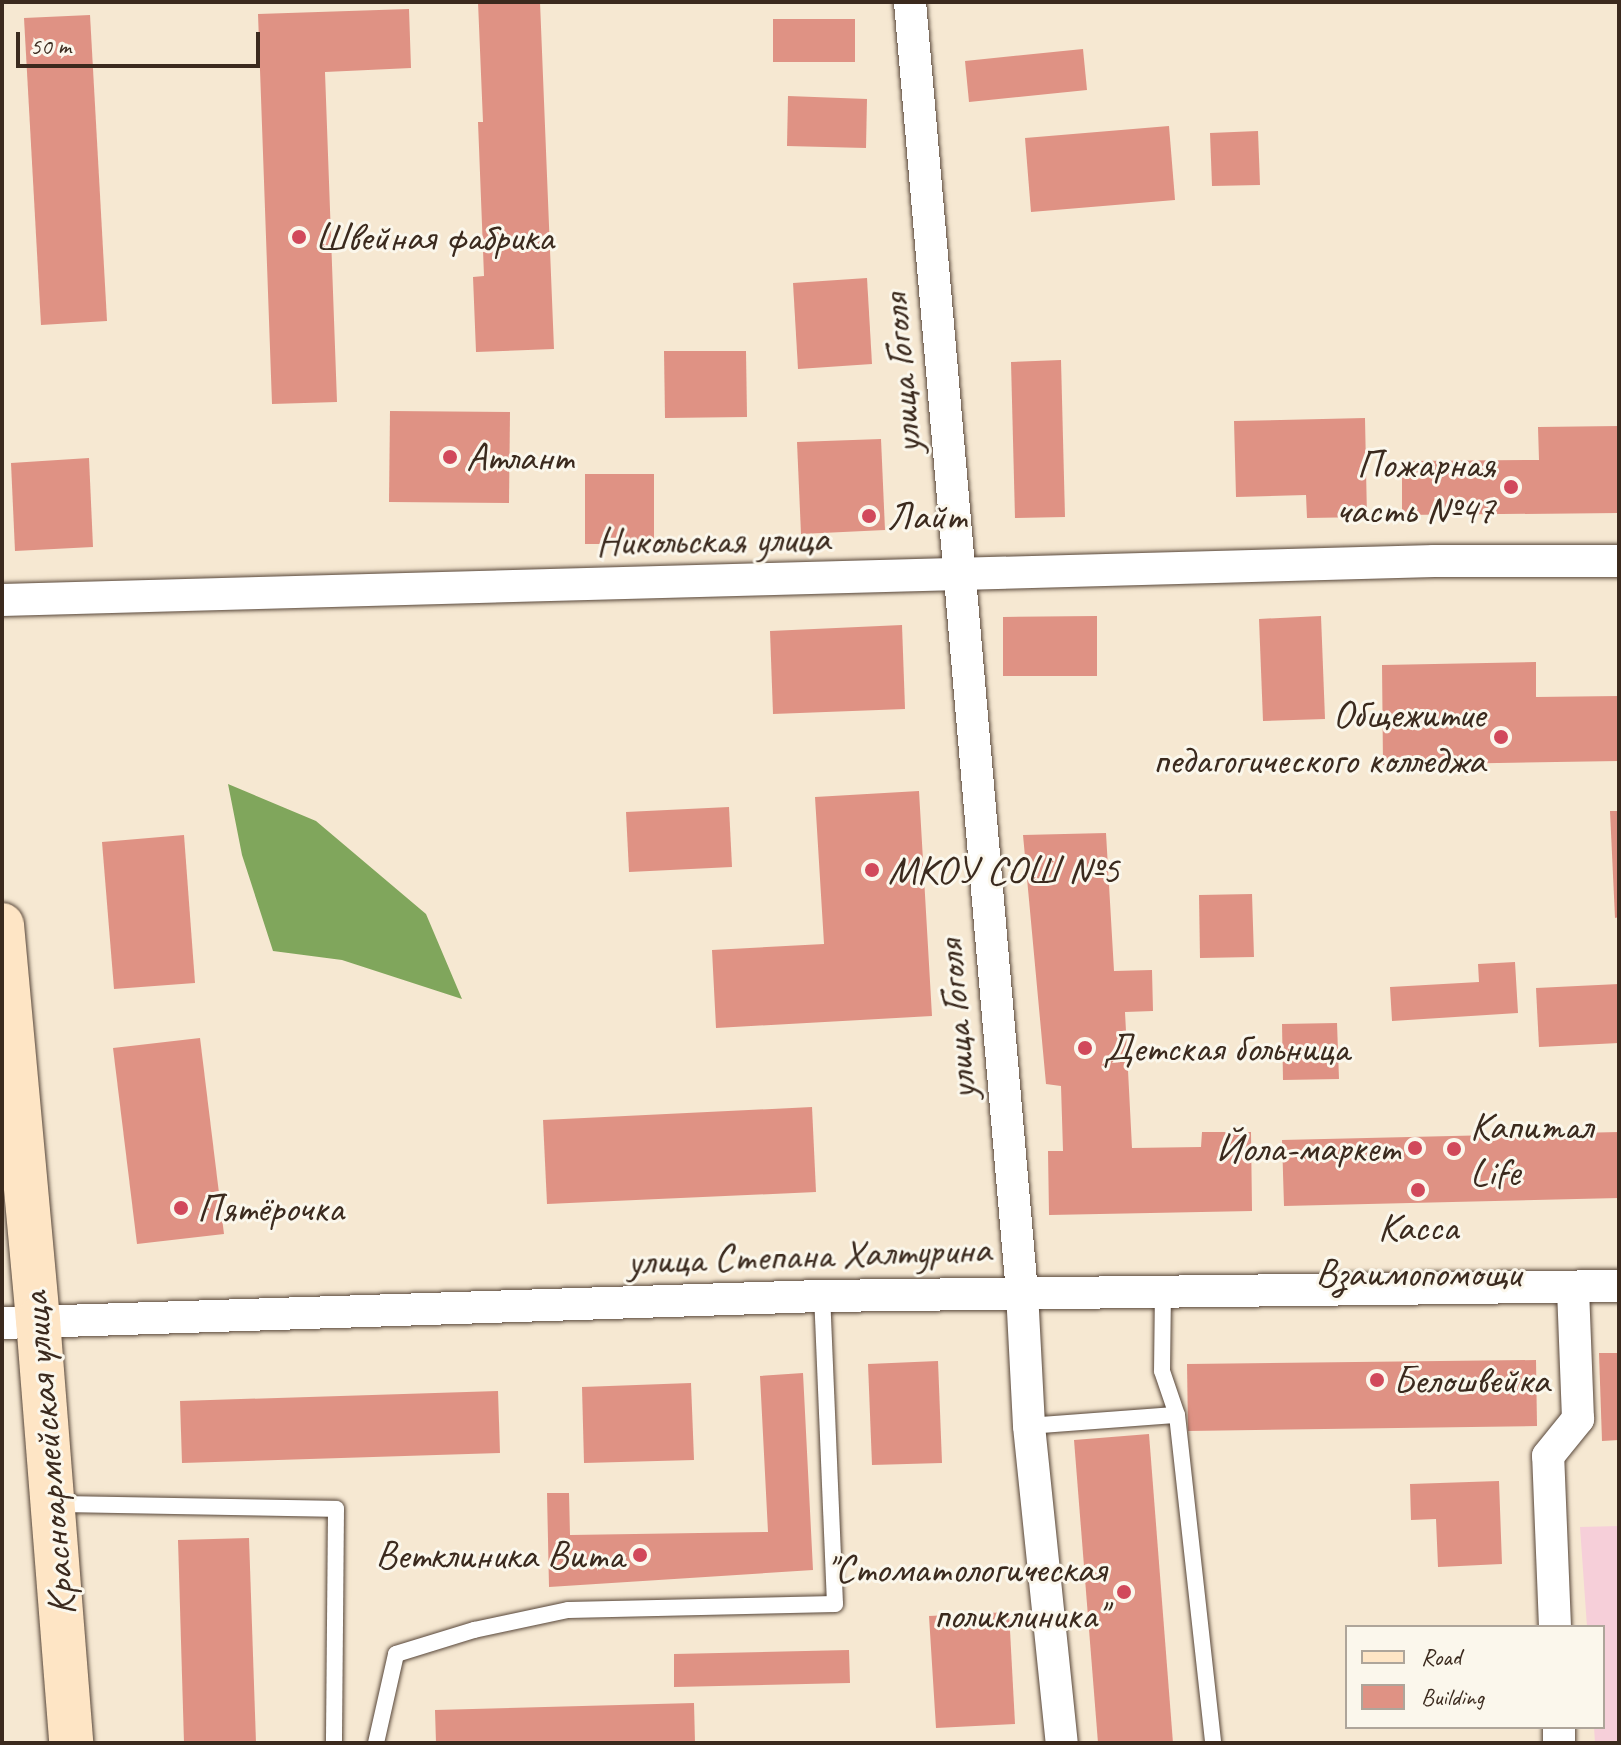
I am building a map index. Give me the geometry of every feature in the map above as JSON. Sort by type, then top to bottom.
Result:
[{"type":"main road","name":"Красноармейская улица","points":[[2,925],[20,1322],[53,1504],[71,1743]]},
{"type":"street","name":"улица Гоголя","points":[[910,2],[1022,1292],[1029,1426],[1062,1743]]},
{"type":"street","name":"Никольская улица","points":[[2,600],[1434,561],[1619,561]]},
{"type":"street","name":"улица Степана Халтурина","points":[[20,1322],[822,1296],[1163,1290],[1573,1289],[1619,1286]]},
{"type":"street","points":[[1555,1625],[1548,1456],[1578,1419],[1573,1289]]},
{"type":"lane","points":[[1163,1290],[1162,1371],[1177,1415],[1213,1743]]},
{"type":"lane","points":[[376,1743],[396,1654],[474,1630],[568,1610],[835,1604],[822,1296]]},
{"type":"lane","points":[[1029,1426],[1177,1415]]},
{"type":"lane","points":[[53,1504],[336,1509],[334,1743]]},
{"type":"shaded area","points":[[1619,1526],[1619,1743],[1595,1743],[1594,1729],[1605,1729],[1605,1625],[1587,1625],[1580,1527]]},
{"type":"green space","points":[[228,784],[316,821],[426,914],[462,999],[342,960],[273,951],[242,855]]},
{"type":"building","points":[[478,2],[540,2],[554,349],[476,352],[473,277],[484,276],[478,122],[483,122]]},
{"type":"building","name":"Швейная фабрика","points":[[409,9],[411,68],[325,72],[337,402],[272,404],[258,14]]},
{"type":"building","points":[[90,15],[107,321],[41,325],[24,18]]},
{"type":"building","points":[[773,19],[855,19],[855,62],[773,62]]},
{"type":"building","points":[[1083,49],[1087,90],[969,102],[965,61]]},
{"type":"building","points":[[788,96],[867,99],[866,148],[787,146]]},
{"type":"building","points":[[1169,126],[1175,200],[1031,212],[1025,138]]},
{"type":"building","points":[[1258,131],[1260,185],[1212,186],[1210,133]]},
{"type":"building","points":[[867,278],[872,364],[798,369],[793,283]]},
{"type":"building","points":[[664,351],[746,351],[747,417],[665,418]]},
{"type":"building","points":[[1061,360],[1065,517],[1015,518],[1011,362]]},
{"type":"building","name":"Атлант","points":[[390,411],[510,412],[509,503],[389,502]]},
{"type":"building","points":[[1365,418],[1367,517],[1307,518],[1306,495],[1236,497],[1234,421]]},
{"type":"building","name":"Пожарная часть №47","points":[[1619,426],[1619,513],[1402,515],[1402,461],[1539,460],[1538,427]]},
{"type":"building","points":[[881,439],[885,530],[801,534],[797,442]]},
{"type":"building","points":[[89,458],[93,547],[15,551],[11,463]]},
{"type":"building","points":[[585,474],[654,474],[654,544],[585,544]]},
{"type":"building","points":[[1097,616],[1097,676],[1003,676],[1003,617]]},
{"type":"building","points":[[1321,616],[1325,719],[1263,721],[1259,619]]},
{"type":"building","points":[[902,625],[905,709],[773,714],[770,631]]},
{"type":"building","name":"Общежитие педагогического колледжа","points":[[1536,662],[1536,697],[1619,696],[1619,761],[1383,765],[1382,665]]},
{"type":"building","name":"МКОУ СОШ №5","points":[[919,791],[932,1016],[716,1028],[712,950],[824,944],[815,797]]},
{"type":"building","points":[[729,807],[732,867],[629,872],[626,812]]},
{"type":"building","points":[[1610,811],[1619,811],[1619,917],[1615,918]]},
{"type":"building","name":"Детская больница","points":[[1106,833],[1114,971],[1152,970],[1153,1011],[1125,1012],[1132,1148],[1201,1147],[1202,1132],[1251,1132],[1252,1211],[1049,1215],[1048,1151],[1063,1151],[1061,1086],[1046,1084],[1023,835]]},
{"type":"building","points":[[184,835],[195,983],[114,989],[102,842]]},
{"type":"building","points":[[1252,894],[1254,957],[1200,958],[1199,895]]},
{"type":"building","points":[[1515,962],[1518,1013],[1392,1021],[1390,987],[1479,982],[1478,964]]},
{"type":"building","points":[[1619,984],[1619,1043],[1539,1047],[1536,988]]},
{"type":"building","points":[[1337,1023],[1339,1079],[1283,1080],[1282,1024]]},
{"type":"building","points":[[200,1038],[224,1234],[137,1244],[113,1048]]},
{"type":"building","points":[[812,1107],[816,1192],[547,1204],[543,1120]]},
{"type":"building","points":[[1619,1132],[1619,1198],[1284,1206],[1282,1140]]},
{"type":"building","points":[[1599,1353],[1619,1353],[1619,1440],[1602,1441]]},
{"type":"building","points":[[1536,1360],[1537,1426],[1188,1431],[1187,1364]]},
{"type":"building","points":[[938,1361],[942,1463],[872,1465],[868,1364]]},
{"type":"building","points":[[803,1373],[813,1570],[549,1587],[547,1493],[569,1493],[570,1535],[768,1532],[760,1376]]},
{"type":"building","points":[[691,1383],[694,1460],[584,1463],[582,1387]]},
{"type":"building","points":[[498,1391],[500,1453],[182,1463],[180,1401]]},
{"type":"building","name":"\"Стоматологическая поликлиника\"","points":[[1149,1434],[1173,1743],[1098,1743],[1074,1440]]},
{"type":"building","points":[[1499,1481],[1502,1564],[1438,1567],[1436,1519],[1411,1520],[1410,1484]]},
{"type":"building","points":[[249,1538],[256,1743],[184,1743],[178,1540]]},
{"type":"building","points":[[1009,1612],[1015,1724],[936,1728],[929,1616]]},
{"type":"building","points":[[849,1650],[850,1683],[674,1687],[674,1654]]},
{"type":"building","points":[[694,1703],[695,1743],[436,1743],[435,1710]]},
{"type":"place","name":"Швейная фабрика","points":[[299,237]]},
{"type":"place","name":"Атлант","points":[[450,457]]},
{"type":"place","name":"Пожарная часть №47","points":[[1511,487]]},
{"type":"place","name":"Лайт","points":[[869,516]]},
{"type":"place","name":"Общежитие педагогического колледжа","points":[[1501,737]]},
{"type":"place","name":"МКОУ СОШ №5","points":[[872,870]]},
{"type":"place","name":"Детская больница","points":[[1085,1048]]},
{"type":"place","name":"Йола-маркет","points":[[1415,1148]]},
{"type":"place","name":"Капитал Life","points":[[1454,1149]]},
{"type":"place","name":"Касса Взаимопомощи","points":[[1418,1190]]},
{"type":"place","name":"Пятёрочка","points":[[181,1208]]},
{"type":"place","name":"Белошвейка","points":[[1377,1380]]},
{"type":"place","name":"Ветклиника Вита","points":[[640,1555]]},
{"type":"place","name":"\"Стоматологическая поликлиника\"","points":[[1124,1592]]}]
